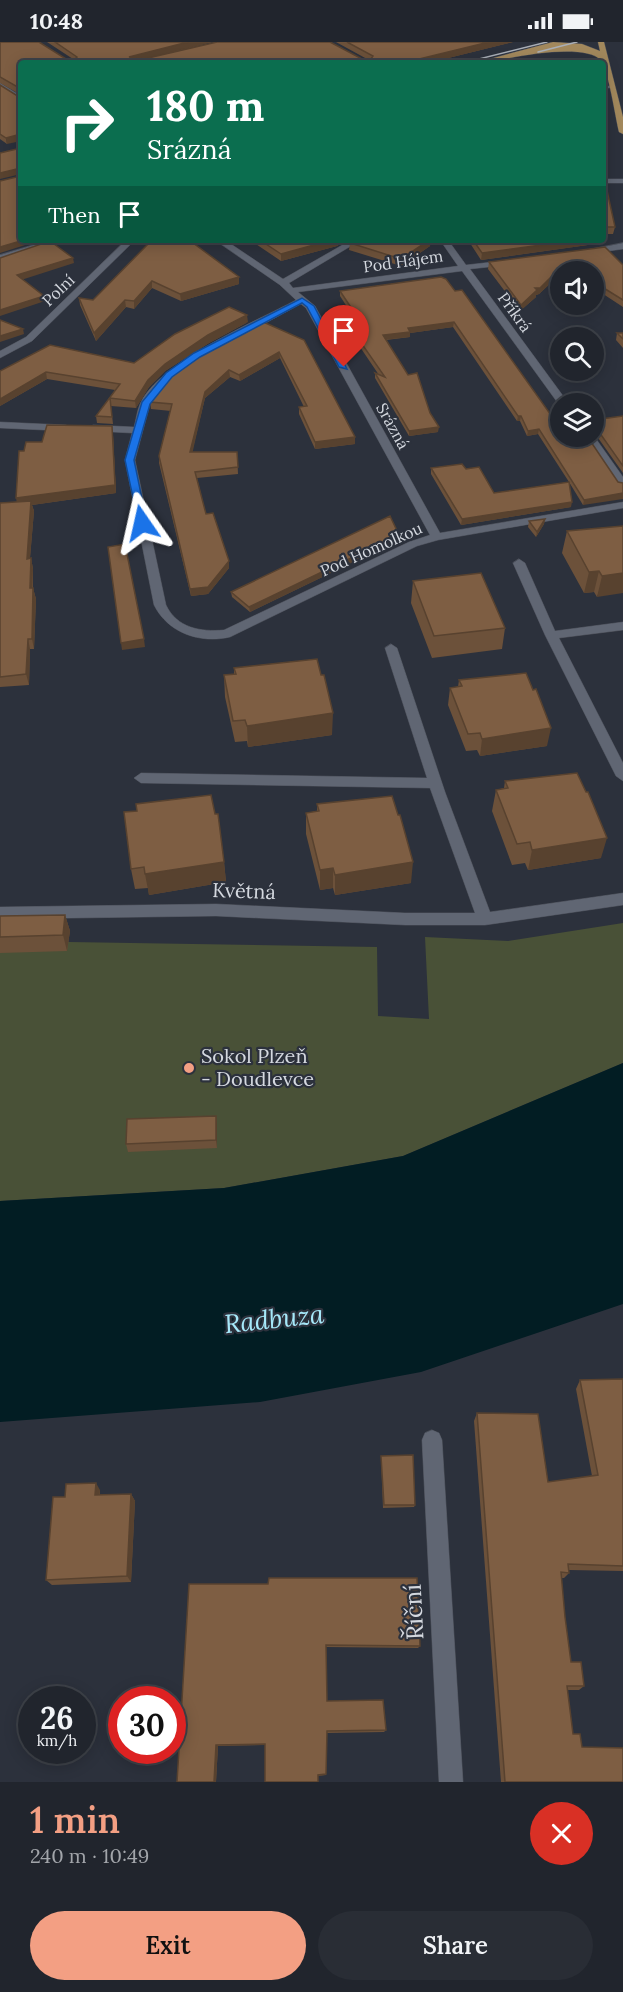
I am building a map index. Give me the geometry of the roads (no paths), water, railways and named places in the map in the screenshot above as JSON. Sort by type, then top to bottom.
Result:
[{"type":"main road","points":[[490,60],[561,42]]},
{"type":"main road","points":[[601,42],[605,60]]},
{"type":"main road","points":[[552,44],[588,48],[600,54],[605,60]]},
{"type":"main road","points":[[607,87],[623,132]]},
{"type":"street","points":[[0,85],[18,97]]},
{"type":"street","points":[[0,93],[18,89]]},
{"type":"street","points":[[606,181],[623,181]]},
{"type":"street","points":[[0,258],[49,243]]},
{"type":"street","name":"Polní","points":[[0,355],[29,339],[128,243]]},
{"type":"street","name":"Srázná","points":[[223,243],[294,290],[310,306],[437,537]]},
{"type":"street","points":[[283,283],[352,243]]},
{"type":"street","name":"Příkrá","points":[[446,243],[556,393]]},
{"type":"street","points":[[575,253],[623,246]]},
{"type":"street","name":"Pod Hájem","points":[[294,290],[518,261]]},
{"type":"street","points":[[0,425],[137,430],[145,404],[169,375],[197,355],[302,300]]},
{"type":"street","name":"Pod Homolkou","points":[[137,430],[130,460],[160,605],[166,618],[176,626],[207,634],[226,634],[413,544],[437,537],[623,505]]},
{"type":"street","points":[[596,447],[623,484]]},
{"type":"street","points":[[519,563],[551,635],[623,776]]},
{"type":"street","points":[[551,635],[623,626]]},
{"type":"street","points":[[391,648],[435,783],[485,919]]},
{"type":"street","points":[[141,778],[435,783]]},
{"type":"street","name":"Květná","points":[[0,913],[216,910],[405,919],[485,919],[623,899]]},
{"type":"street","name":"Říční","points":[[432,1440],[450,1782]]},
{"type":"water","name":"Radbuza","points":[[623,1063],[623,1304],[421,1372],[260,1402],[0,1422],[0,1201],[224,1188],[403,1156]]},
{"type":"tram line","points":[[475,60],[547,42]]},
{"type":"tram line","points":[[538,52],[577,42]]},
{"type":"place","name":"Sokol Plzeň - Doudlevce","points":[[189,1068]]}]
